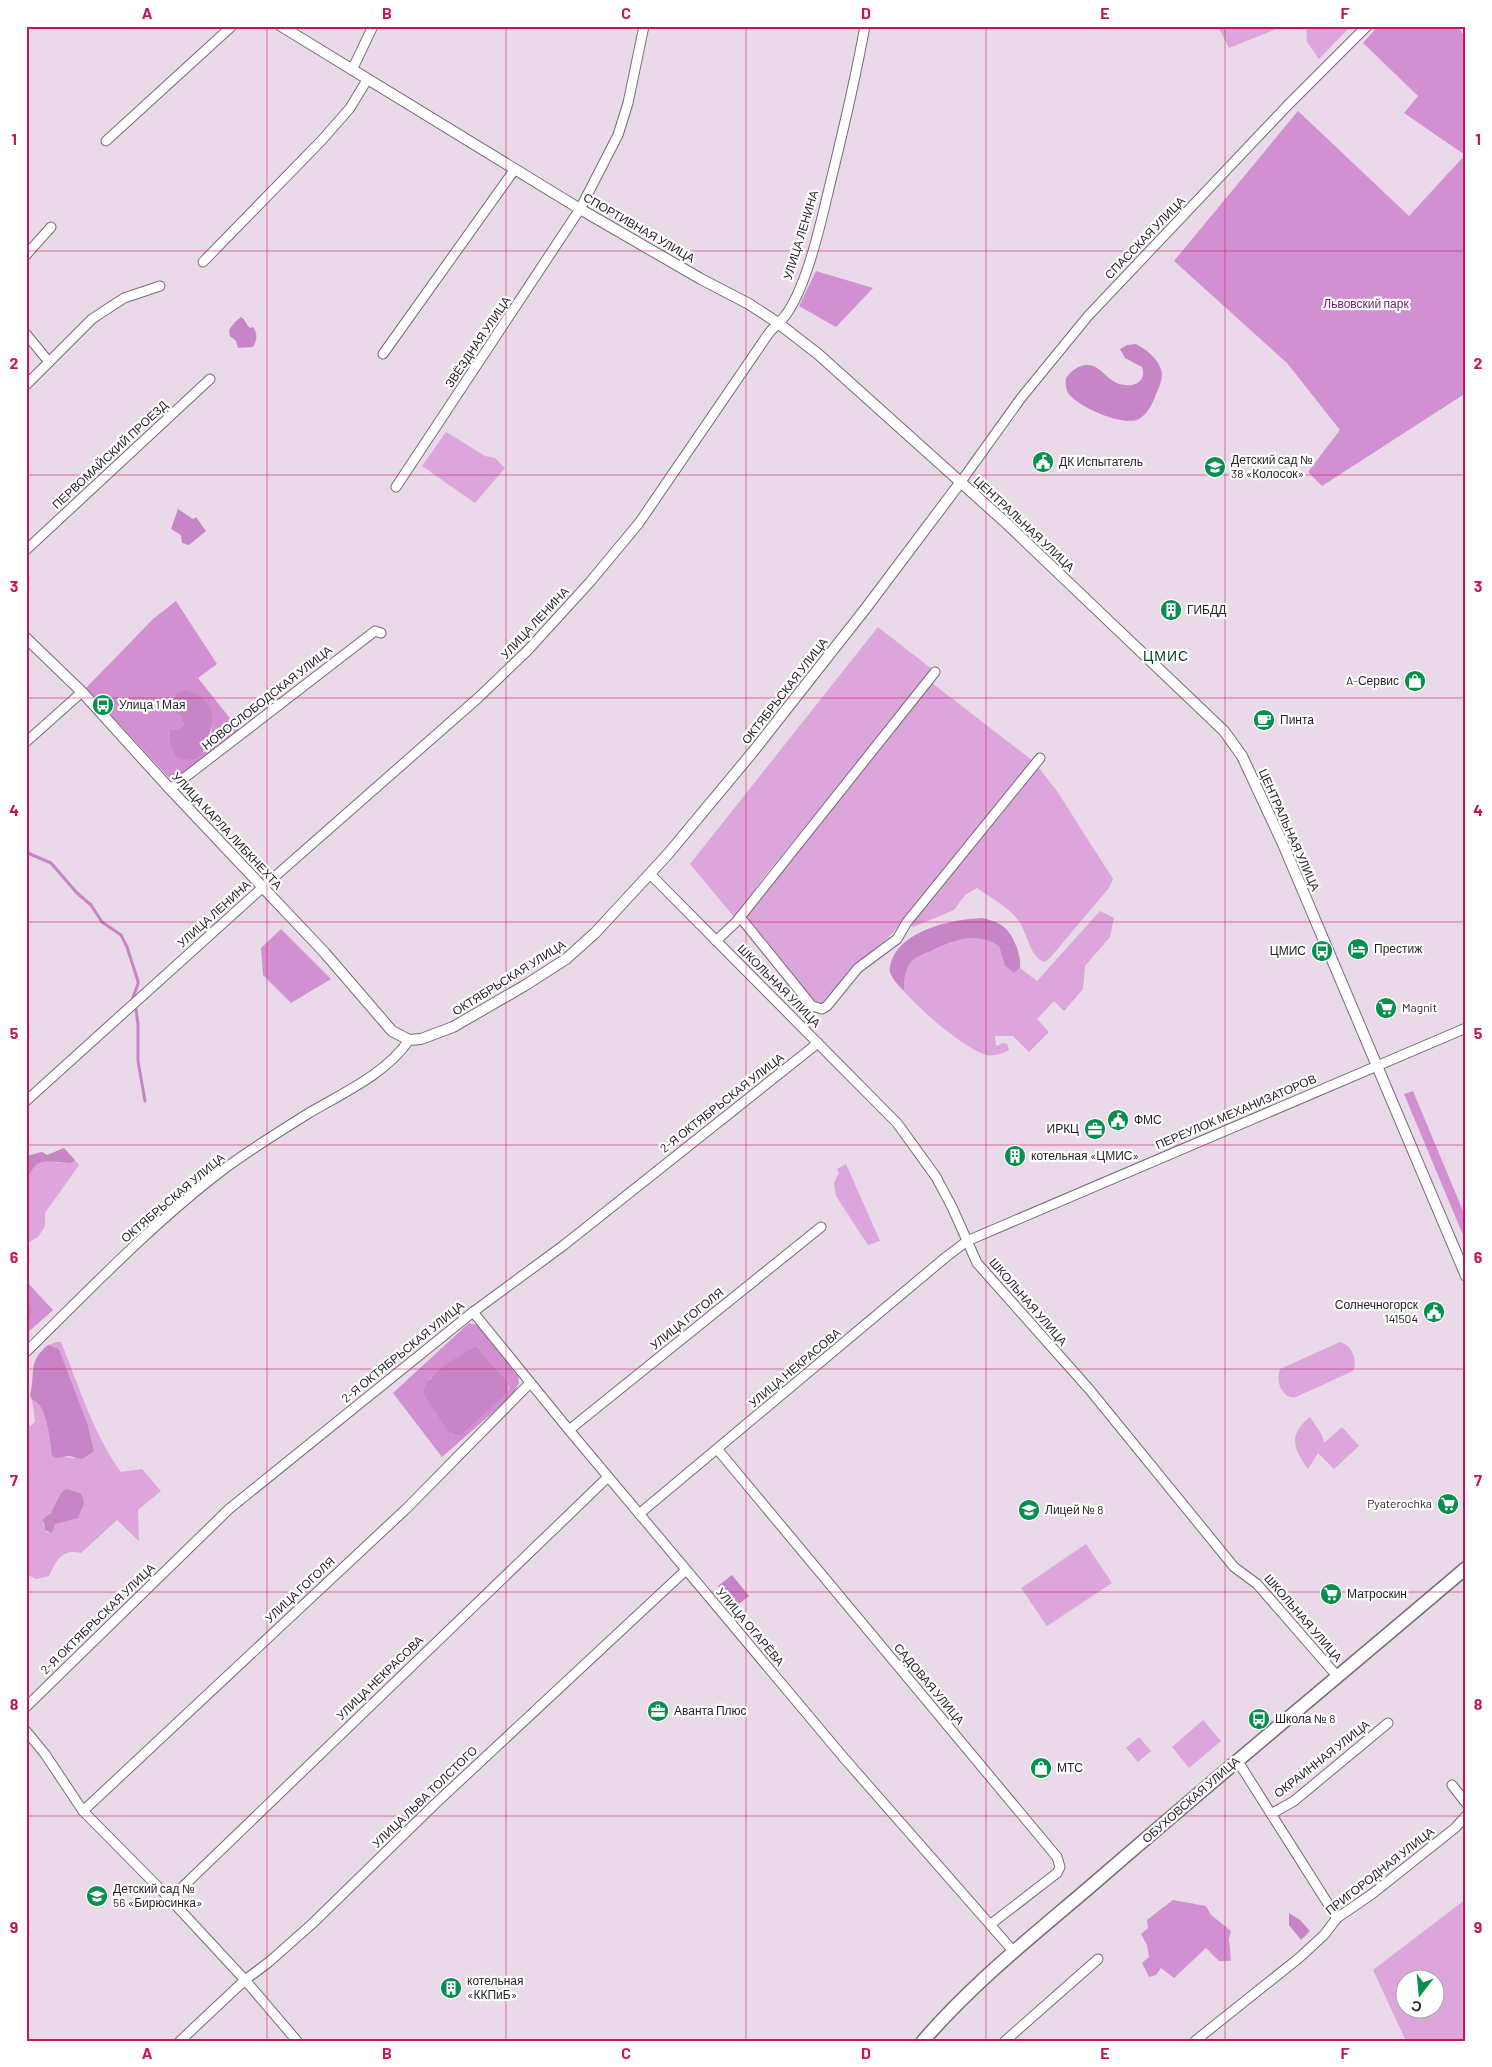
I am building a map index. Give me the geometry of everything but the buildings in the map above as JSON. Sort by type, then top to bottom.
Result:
[{"type":"main road","name":"ОБУХОВСКАЯ УЛИЦА","points":[[923,2041],[963,1998],[1014,1952],[1237,1760],[1466,1568]]},
{"type":"street","points":[[106,142],[232,26]]},
{"type":"street","name":"СПОРТИВНАЯ УЛИЦА","points":[[281,26],[580,209],[749,304],[778,323],[824,359],[960,483]]},
{"type":"street","points":[[352,70],[373,26]]},
{"type":"street","name":"ЗВЁЗДНАЯ УЛИЦА","points":[[396,488],[580,209],[618,135],[628,103],[644,26]]},
{"type":"street","name":"УЛИЦА ЛЕНИНА","points":[[26,1101],[263,887],[478,698],[528,650],[624,542],[652,505],[769,333],[790,307],[801,283],[817,235],[843,131],[865,26]]},
{"type":"street","name":"СПАССКАЯ УЛИЦА","points":[[960,483],[1021,398],[1088,316],[1287,106],[1367,26]]},
{"type":"street","points":[[203,262],[322,140],[350,108],[367,80]]},
{"type":"street","points":[[383,354],[515,170]]},
{"type":"street","points":[[26,255],[51,227]]},
{"type":"street","points":[[26,385],[85,325],[108,307],[124,298],[160,286]]},
{"type":"street","points":[[26,334],[49,362]]},
{"type":"street","name":"ПЕРВОМАЙСКИЙ ПРОЕЗД","points":[[26,550],[210,379]]},
{"type":"street","name":"ОКТЯБРЬСКАЯ УЛИЦА","points":[[26,1352],[158,1225],[221,1172],[264,1141],[372,1074],[400,1053],[409,1040],[433,1036],[453,1027],[566,959],[596,933],[688,830],[781,716],[960,483]]},
{"type":"street","name":"ЦЕНТРАЛЬНАЯ УЛИЦА","points":[[960,483],[1005,522],[1188,695],[1238,748],[1283,844],[1378,1064],[1466,1276]]},
{"type":"street","name":"НОВОСЛОБОДСКАЯ УЛИЦА","points":[[170,788],[375,631],[381,633]]},
{"type":"street","name":"УЛИЦА КАРЛА ЛИБКНЕХТА","points":[[26,638],[82,692],[324,952],[387,1025],[409,1040]]},
{"type":"street","points":[[716,941],[740,917],[935,672]]},
{"type":"street","points":[[26,742],[82,692]]},
{"type":"street","points":[[740,917],[812,1006],[822,1009],[858,968],[897,939],[907,922],[1040,758]]},
{"type":"street","name":"ШКОЛЬНАЯ УЛИЦА","points":[[650,874],[889,1114],[910,1139],[936,1177],[955,1213],[974,1257],[988,1277],[1036,1328],[1089,1390],[1234,1567],[1257,1584],[1337,1676]]},
{"type":"street","name":"ПЕРЕУЛОК МЕХАНИЗАТОРОВ","points":[[967,1241],[1466,1028]]},
{"type":"street","name":"2-Я ОКТЯБРЬСКАЯ УЛИЦА","points":[[26,1707],[229,1509],[473,1312],[564,1244],[818,1043]]},
{"type":"street","name":"УЛИЦА ГОГОЛЯ","points":[[569,1430],[821,1227]]},
{"type":"street","name":"УЛИЦА НЕКРАСОВА","points":[[639,1514],[967,1241]]},
{"type":"street","name":"УЛИЦА ОГАРЁВА","points":[[473,1312],[608,1477],[844,1758],[1014,1952]]},
{"type":"street","name":"УЛИЦА ГОГОЛЯ","points":[[83,1811],[407,1508],[530,1383]]},
{"type":"street","name":"САДОВАЯ УЛИЦА","points":[[718,1450],[1057,1857],[1060,1867],[1058,1873],[991,1924]]},
{"type":"street","name":"УЛИЦА НЕКРАСОВА","points":[[170,1899],[608,1477]]},
{"type":"street","name":"УЛИЦА ЛЬВА ТОЛСТОГО","points":[[180,2041],[245,1980],[269,1962],[313,1923],[435,1804],[686,1570]]},
{"type":"street","name":"ОКРАИННАЯ УЛИЦА","points":[[1272,1814],[1294,1801],[1388,1723]]},
{"type":"street","points":[[26,1731],[45,1754],[83,1811],[170,1899],[245,1980],[297,2041]]},
{"type":"street","points":[[1237,1760],[1337,1918]]},
{"type":"street","points":[[1452,1785],[1466,1803]]},
{"type":"street","name":"ПРИГОРОДНАЯ УЛИЦА","points":[[1194,2041],[1299,1958],[1324,1935],[1337,1918],[1372,1894],[1455,1828],[1466,1816]]},
{"type":"street","points":[[1005,2041],[1098,1959]]},
{"type":"shaded area","points":[[1218,26],[1284,26],[1229,48]]},
{"type":"shaded area","points":[[1306,26],[1351,26],[1319,59],[1307,42]]},
{"type":"shaded area","points":[[241,317],[256,332],[253,347],[238,348],[236,341],[230,336],[229,330]]},
{"type":"shaded area","points":[[1135,344],[1153,356],[1159,365],[1162,375],[1152,403],[1142,417],[1132,421],[1112,418],[1081,404],[1068,393],[1066,378],[1076,368],[1085,365],[1096,367],[1111,380],[1120,384],[1131,385],[1140,382],[1143,373],[1142,367],[1125,358],[1120,349],[1127,345]]},
{"type":"shaded area","points":[[446,432],[485,456],[495,458],[505,468],[475,503],[422,466]]},
{"type":"shaded area","points":[[178,509],[193,519],[196,517],[206,531],[189,545],[182,543],[181,535],[171,529]]},
{"type":"shaded area","points":[[878,627],[933,670],[764,877],[735,918],[690,864]]},
{"type":"shaded area","points":[[932,683],[1033,761],[896,929],[854,966],[824,1004],[819,1005],[814,1003],[743,917]]},
{"type":"shaded area","points":[[184,690],[201,697],[207,702],[213,714],[211,730],[204,750],[197,758],[192,760],[177,758],[170,744],[170,730],[177,730],[184,725],[181,716],[173,711],[176,694]]},
{"type":"shaded area","points":[[1039,768],[1057,791],[1113,879],[1109,888],[1049,959],[1044,962],[1035,955],[1023,928],[1016,918],[1006,908],[977,888],[965,895],[954,910],[913,927],[909,924],[967,852]]},
{"type":"shaded area","points":[[1100,911],[1114,918],[1110,937],[1085,966],[1083,989],[1064,1011],[1054,1001],[1037,1019],[1049,1032],[1029,1052],[1013,1036],[995,1036],[996,1046],[1003,1043],[1007,1044],[1009,1050],[1004,1053],[987,1055],[977,1051],[943,1028],[904,991],[906,971],[909,964],[914,960],[946,944],[973,938],[990,941],[999,946],[1005,966],[1014,973],[1020,968],[1037,981]]},
{"type":"shaded area","points":[[982,918],[1000,924],[1011,936],[1020,958],[1020,968],[1014,973],[1005,966],[999,946],[990,941],[973,938],[946,944],[914,960],[909,964],[906,972],[904,991],[894,980],[890,972],[893,957],[909,939],[932,927]]},
{"type":"shaded area","points":[[64,1148],[75,1160],[71,1163],[39,1163],[26,1177],[26,1156],[42,1152],[47,1155]]},
{"type":"shaded area","points":[[75,1160],[79,1165],[45,1213],[45,1226],[38,1237],[26,1244],[26,1177],[39,1163],[67,1163]]},
{"type":"shaded area","points":[[846,1164],[880,1241],[868,1245],[836,1196],[834,1183],[839,1173],[837,1169]]},
{"type":"shaded area","points":[[61,1342],[94,1426],[121,1472],[142,1469],[161,1491],[138,1510],[139,1541],[117,1520],[81,1553],[69,1552],[64,1554],[54,1565],[49,1576],[36,1579],[26,1574],[26,1425],[31,1426],[35,1421],[32,1400],[41,1408],[44,1415],[52,1456],[74,1458],[94,1451],[88,1425],[59,1349],[48,1345]],"holes":[[[55,1507],[81,1510],[68,1520],[55,1524],[48,1533],[45,1530],[43,1524]]]},
{"type":"shaded area","points":[[1340,1342],[1348,1346],[1353,1354],[1355,1363],[1353,1371],[1296,1397],[1291,1397],[1283,1392],[1278,1378],[1280,1369]]},
{"type":"shaded area","points":[[48,1345],[59,1349],[88,1425],[94,1451],[82,1459],[69,1456],[57,1458],[52,1456],[44,1415],[41,1408],[32,1400],[30,1395],[35,1362],[41,1351]]},
{"type":"shaded area","points":[[474,1346],[509,1383],[507,1393],[461,1435],[456,1435],[449,1432],[423,1394],[429,1380],[436,1373]]},
{"type":"shaded area","points":[[1310,1417],[1322,1435],[1324,1443],[1342,1427],[1359,1446],[1334,1469],[1318,1453],[1308,1469],[1299,1455],[1295,1442],[1296,1436],[1298,1430]]},
{"type":"shaded area","points":[[66,1489],[80,1493],[83,1505],[78,1518],[55,1524],[52,1533],[45,1530],[43,1519],[51,1513],[61,1493]]},
{"type":"shaded area","points":[[1086,1544],[1112,1583],[1047,1626],[1021,1588]]},
{"type":"shaded area","points":[[732,1575],[749,1596],[735,1607],[718,1586]]},
{"type":"shaded area","points":[[1203,1720],[1221,1741],[1189,1768],[1172,1747]]},
{"type":"shaded area","points":[[1139,1737],[1151,1751],[1138,1762],[1126,1748]]},
{"type":"shaded area","points":[[1466,1899],[1466,2041],[1406,2041],[1396,2020],[1444,2020],[1444,1970],[1394,1970],[1394,2015],[1373,1970]]},
{"type":"shaded area","points":[[1289,1913],[1300,1920],[1310,1931],[1301,1940],[1289,1925]]},
{"type":"green space","name":"Львовский парк","points":[[1378,26],[1458,26],[1466,39],[1466,393],[1322,486],[1308,472],[1340,430],[1287,363],[1174,261],[1298,111],[1409,216],[1465,155],[1404,113],[1418,96],[1363,43]]},
{"type":"green space","points":[[816,271],[873,288],[836,327],[799,306]]},
{"type":"green space","points":[[176,601],[217,664],[198,678],[240,731],[172,781],[86,688],[153,619]],"holes":[[[181,716],[213,716],[211,734],[206,740],[205,751],[191,760],[177,758],[170,730],[177,730],[184,725]]]},
{"type":"green space","points":[[281,929],[331,979],[291,1003],[263,975],[261,948]]},
{"type":"green space","points":[[1413,1091],[1466,1218],[1466,1242],[1404,1094]]},
{"type":"green space","points":[[26,1281],[53,1310],[26,1334]]},
{"type":"green space","points":[[469,1323],[477,1325],[518,1376],[519,1383],[513,1395],[442,1457],[393,1393]],"holes":[[[474,1346],[509,1383],[509,1389],[452,1434],[423,1394],[430,1378]]]},
{"type":"green space","points":[[1173,1900],[1206,1906],[1211,1915],[1231,1931],[1229,1939],[1231,1961],[1219,1961],[1206,1948],[1174,1978],[1161,1968],[1156,1975],[1149,1977],[1142,1963],[1149,1957],[1147,1945],[1141,1934],[1148,1928],[1147,1920]]},
{"type":"waterway","points":[[26,850],[30,854],[51,863],[77,893],[91,905],[102,922],[121,935],[138,981],[133,997]]},
{"type":"waterway","points":[[136,1009],[138,1061],[145,1101]]},
{"type":"waterway","points":[[26,1296],[30,1310],[26,1329]]},
{"type":"waterway","points":[[26,1330],[28,1337]]},
{"type":"place","name":"ДК Испытатель","points":[[1043,462]]},
{"type":"place","name":"Детский сад № 38 «Колосок»","points":[[1215,467]]},
{"type":"place","name":"ГИБДД","points":[[1171,610]]},
{"type":"place","name":"A-Сервис","points":[[1415,681]]},
{"type":"place","name":"Улица 1 Мая","points":[[103,705]]},
{"type":"place","name":"Пинта","points":[[1264,720]]},
{"type":"place","name":"Престиж","points":[[1358,949]]},
{"type":"place","name":"ЦМИС","points":[[1322,951]]},
{"type":"place","name":"Magnit","points":[[1386,1008]]},
{"type":"place","name":"ФМС","points":[[1118,1120]]},
{"type":"place","name":"ИРКЦ","points":[[1095,1129]]},
{"type":"place","name":"котельная «ЦМИС»","points":[[1015,1156]]},
{"type":"place","name":"Солнечногорск 141504","points":[[1434,1312]]},
{"type":"place","name":"Pyaterochka","points":[[1448,1504]]},
{"type":"place","name":"Лицей № 8","points":[[1029,1510]]},
{"type":"place","name":"Матроскин","points":[[1331,1594]]},
{"type":"place","name":"Аванта Плюс","points":[[658,1711]]},
{"type":"place","name":"Школа № 8","points":[[1259,1719]]},
{"type":"place","name":"МТС","points":[[1041,1768]]},
{"type":"place","name":"Детский сад № 56 «Бирюсинка»","points":[[97,1896]]},
{"type":"place","name":"котельная «ККПиБ»","points":[[451,1988]]},
{"type":"district","name":"ЦМИС","points":[[1166,656]]}]
